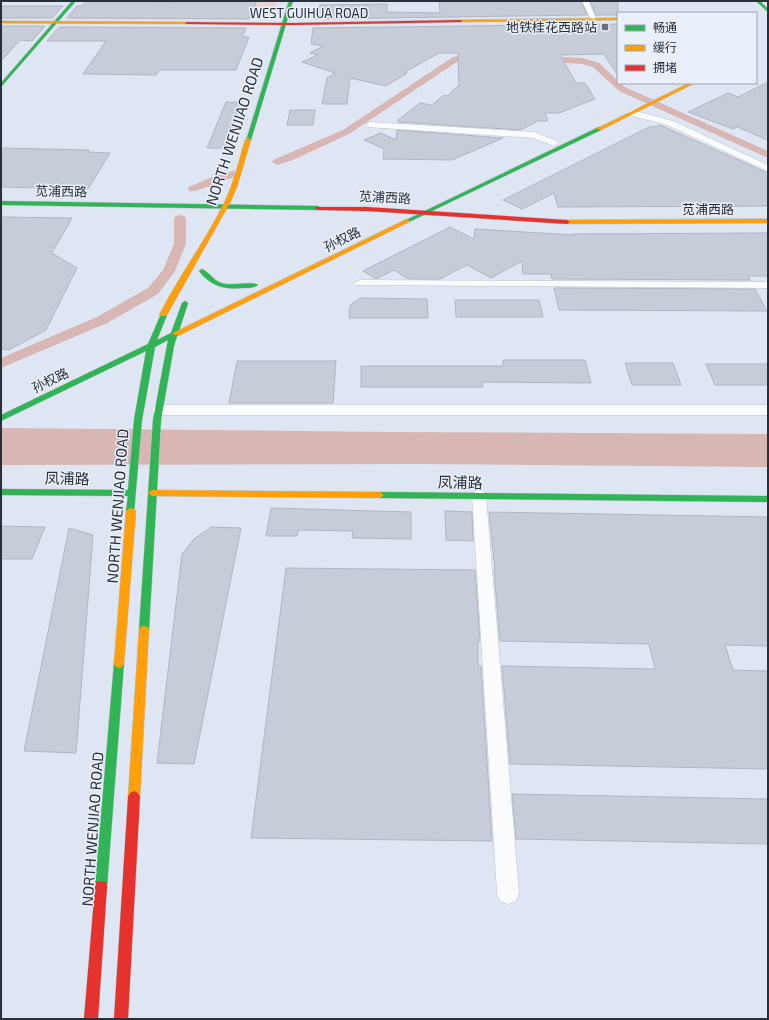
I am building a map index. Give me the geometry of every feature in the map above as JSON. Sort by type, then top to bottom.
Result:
[{"type":"street","points":[[1,86],[67,1]]},
{"type":"street","points":[[1,76],[74,1]]},
{"type":"street","points":[[289,26],[291,1]]},
{"type":"street","points":[[289,26],[300,1]]},
{"type":"street","points":[[585,1],[594,20]]},
{"type":"street","points":[[758,1],[768,11]]},
{"type":"street","name":"WEST GUIHUA ROAD","points":[[289,26],[617,20]]},
{"type":"street","name":"WEST GUIHUA ROAD","points":[[1,22],[289,26],[617,24]]},
{"type":"street","name":"WEST GUIHUA ROAD","points":[[1,25],[51,23]]},
{"type":"street","name":"NORTH WENJIAO ROAD","points":[[91,1019],[138,420],[151,346],[155,333],[173,294],[227,204],[289,26]]},
{"type":"street","name":"孙权路","points":[[442,206],[634,110],[679,84]]},
{"type":"street","name":"孙权路","points":[[655,99],[691,84]]},
{"type":"street","points":[[634,110],[670,123],[768,168]]},
{"type":"street","name":"孙权路","points":[[1,418],[172,336],[554,144],[634,110]]},
{"type":"street","points":[[370,125],[534,135],[554,144]]},
{"type":"street","name":"苋浦西路","points":[[1,196],[227,204],[238,208],[367,209],[410,211]]},
{"type":"street","name":"苋浦西路","points":[[238,208],[370,202],[513,219],[578,222],[768,221]]},
{"type":"street","name":"苋浦西路","points":[[1,203],[227,204]]},
{"type":"street","name":"苋浦西路","points":[[426,208],[442,206],[577,214],[768,213]]},
{"type":"street","name":"孙权路","points":[[208,307],[410,211],[426,208]]},
{"type":"street","points":[[196,282],[204,268],[205,278],[225,287],[240,288],[255,285]]},
{"type":"street","points":[[360,283],[768,285]]},
{"type":"street","points":[[121,1019],[158,415],[165,369],[175,323],[189,292]]},
{"type":"street","points":[[144,338],[188,317]]},
{"type":"street","points":[[158,415],[768,410]]},
{"type":"street","name":"凤浦路","points":[[153,489],[425,486]]},
{"type":"street","name":"凤浦路","points":[[153,489],[480,496],[768,499]]},
{"type":"street","name":"凤浦路","points":[[1,492],[132,493]]},
{"type":"street","points":[[480,496],[508,893]]},
{"type":"shaded area","points":[[136,1],[278,1],[272,17],[123,16]]},
{"type":"shaded area","points":[[1,428],[768,434],[768,467],[415,464],[1,465]]},
{"type":"building","points":[[86,1],[257,1],[249,19],[67,18],[77,6],[82,6]]},
{"type":"building","points":[[439,1],[581,1],[587,15],[314,19],[315,13],[318,13],[320,5],[387,4],[387,12],[440,13]]},
{"type":"building","points":[[590,1],[618,1],[617,15],[596,15]]},
{"type":"building","points":[[1,6],[63,6],[52,18],[1,18]]},
{"type":"building","points":[[617,24],[617,74],[604,54],[560,55],[576,83],[585,83],[595,99],[559,113],[545,113],[548,121],[538,121],[520,130],[398,122],[398,120],[420,103],[432,105],[444,95],[447,96],[459,85],[458,53],[439,53],[405,72],[407,73],[386,86],[350,78],[347,104],[322,104],[327,78],[335,73],[302,62],[318,55],[310,53],[323,46],[311,44],[313,28]]},
{"type":"building","points":[[1,26],[45,26],[32,41],[20,40],[1,61]]},
{"type":"building","points":[[59,27],[246,28],[242,37],[249,37],[236,70],[159,70],[156,75],[83,74],[106,41],[47,41]]},
{"type":"building","points":[[768,82],[768,140],[737,127],[733,129],[688,112],[728,93],[738,97]]},
{"type":"building","points":[[226,102],[242,102],[225,148],[207,148]]},
{"type":"building","points":[[290,110],[315,110],[313,125],[287,125]]},
{"type":"building","points":[[660,125],[768,173],[768,206],[558,207],[554,193],[522,209],[503,200],[651,126],[654,127]]},
{"type":"building","points":[[397,130],[503,138],[452,160],[383,159],[384,149],[364,140],[381,133],[396,140]]},
{"type":"building","points":[[1,148],[89,150],[88,152],[110,153],[88,189],[1,187]]},
{"type":"building","points":[[1,217],[72,218],[52,253],[77,268],[46,330],[9,350],[1,349]]},
{"type":"building","points":[[450,227],[474,239],[475,229],[574,235],[572,234],[768,233],[768,276],[748,276],[750,280],[552,279],[551,274],[523,274],[522,261],[491,278],[467,265],[440,279],[408,279],[394,270],[376,279],[363,271]]},
{"type":"building","points":[[554,288],[755,289],[767,311],[559,310]]},
{"type":"building","points":[[361,298],[427,299],[428,318],[349,318],[350,305]]},
{"type":"building","points":[[455,300],[539,300],[543,317],[456,317]]},
{"type":"building","points":[[503,360],[585,360],[591,383],[482,382],[483,387],[361,387],[361,366],[503,366]]},
{"type":"building","points":[[237,361],[336,361],[333,403],[229,403]]},
{"type":"building","points":[[625,363],[673,363],[681,385],[632,385]]},
{"type":"building","points":[[706,364],[768,364],[768,385],[715,385]]},
{"type":"building","points":[[271,508],[411,512],[411,539],[352,538],[353,531],[298,530],[297,536],[266,536]]},
{"type":"building","points":[[445,511],[472,512],[473,541],[446,540]]},
{"type":"building","points":[[489,512],[768,517],[768,646],[725,645],[733,670],[768,671],[768,769],[510,764],[502,666],[655,669],[649,644],[500,641]]},
{"type":"building","points":[[1,526],[45,527],[32,559],[1,559]]},
{"type":"building","points":[[211,527],[241,528],[194,764],[157,763],[182,554],[194,539]]},
{"type":"building","points":[[69,528],[93,535],[76,753],[24,751]]},
{"type":"building","points":[[286,568],[475,570],[480,641],[478,642],[478,666],[481,666],[492,841],[251,838]]},
{"type":"building","points":[[512,794],[768,799],[768,844],[516,839]]},
{"type":"waterway","points":[[277,162],[346,132],[456,59],[480,56]]},
{"type":"waterway","points":[[541,59],[583,61],[596,65],[622,89],[768,155]]},
{"type":"waterway","points":[[193,189],[216,179],[233,174]]},
{"type":"waterway","points":[[1,363],[102,320],[153,291],[169,271],[180,244],[180,218]]},
{"type":"traffic: fast","points":[[1,86],[74,1]]},
{"type":"traffic: fast","points":[[248,140],[291,1]]},
{"type":"traffic: fast","points":[[758,1],[768,11]]},
{"type":"traffic: fast","points":[[407,221],[599,129]]},
{"type":"traffic: fast","points":[[1,203],[318,208]]},
{"type":"traffic: fast","points":[[202,271],[213,281],[226,286],[240,287],[255,285]]},
{"type":"traffic: fast","points":[[144,630],[157,420],[170,346],[185,303]]},
{"type":"traffic: fast","points":[[131,511],[138,420],[151,346],[163,315]]},
{"type":"traffic: fast","points":[[1,418],[177,333]]},
{"type":"traffic: fast","points":[[1,492],[132,493]]},
{"type":"traffic: fast","points":[[380,495],[768,499]]},
{"type":"traffic: fast","points":[[101,887],[119,663]]},
{"type":"traffic: slow","points":[[461,21],[617,19]]},
{"type":"traffic: slow","points":[[1,22],[187,23]]},
{"type":"traffic: slow","points":[[599,129],[691,84]]},
{"type":"traffic: slow","points":[[163,315],[178,286],[221,216],[234,187],[248,140]]},
{"type":"traffic: slow","points":[[177,333],[407,221]]},
{"type":"traffic: slow","points":[[567,222],[768,221]]},
{"type":"traffic: slow","points":[[152,493],[380,495]]},
{"type":"traffic: slow","points":[[119,663],[131,511]]},
{"type":"traffic: slow","points":[[134,797],[144,630]]},
{"type":"traffic: jam","points":[[187,23],[294,24],[461,21]]},
{"type":"traffic: jam","points":[[318,208],[367,209],[567,222]]},
{"type":"traffic: jam","points":[[121,1019],[134,797]]},
{"type":"traffic: jam","points":[[91,1019],[101,887]]},
{"type":"place","name":"地铁桂花西路站","points":[[605,27]]}]
